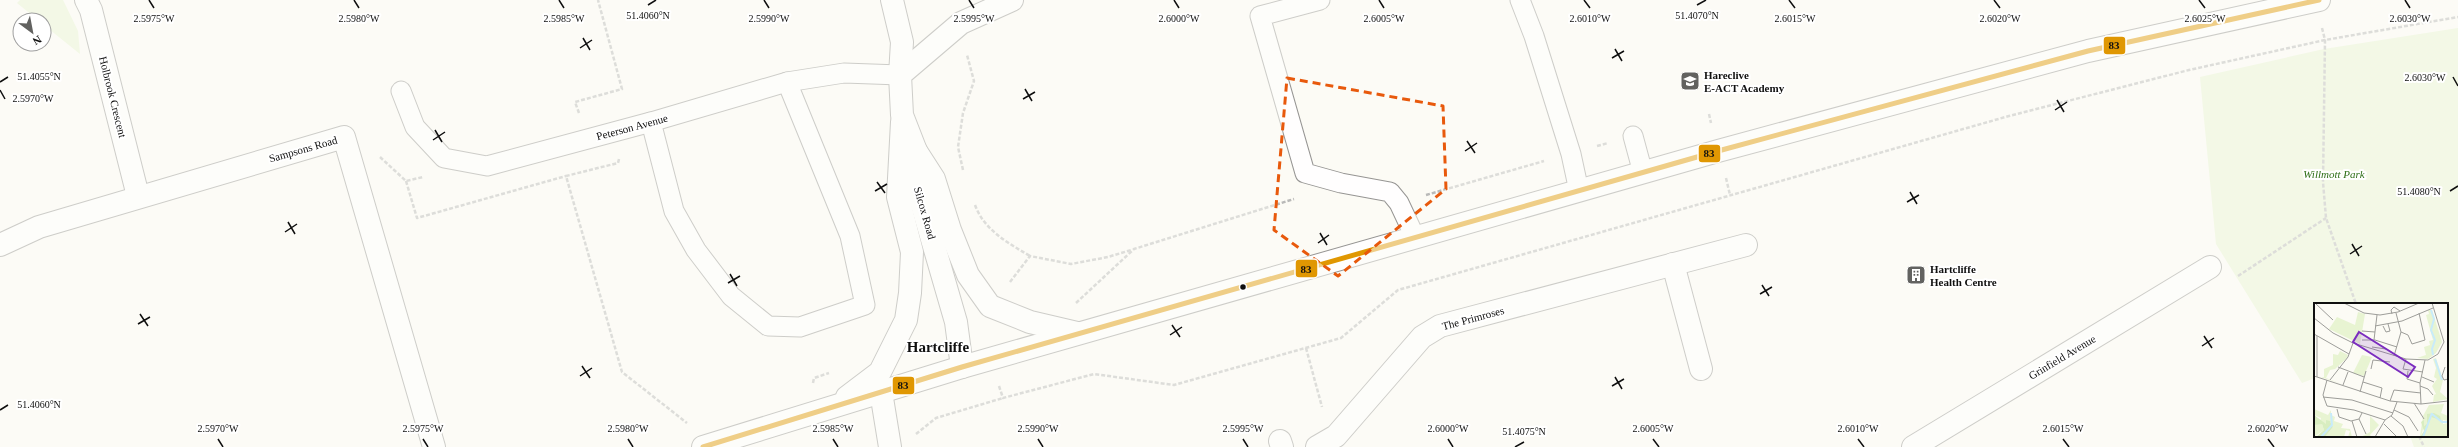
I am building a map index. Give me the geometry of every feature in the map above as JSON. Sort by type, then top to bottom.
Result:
[{"type":"street","name":"Holbrook Crescent","points":[[86,0],[91,10],[138,196]]},
{"type":"street","name":"Silcox Road","points":[[892,0],[902,42],[900,75],[902,115],[916,151],[916,184],[956,322],[962,367]]},
{"type":"street","points":[[900,75],[961,23],[1012,0]]},
{"type":"street","points":[[708,445],[990,358],[1643,172],[2088,51],[2317,0]]},
{"type":"street","points":[[833,407],[880,372],[906,320],[910,293],[912,252],[898,197],[902,115]]},
{"type":"street","name":"Sampsons Road","points":[[0,245],[39,227],[138,196],[337,139],[434,447]]},
{"type":"street","points":[[916,151],[934,179],[950,230],[968,276],[990,306],[1030,322],[1079,333]]},
{"type":"street","name":"The Primroses","points":[[1324,443],[1430,331],[1440,326],[1746,245]]},
{"type":"street","points":[[1674,264],[1701,369]]},
{"type":"street","name":"Grinfield Avenue","points":[[1913,447],[2210,267]]},
{"type":"street","points":[[881,392],[890,444]]},
{"type":"lane","points":[[1320,0],[1260,16],[1305,173],[1342,183],[1390,192],[1399,203],[1415,237]]},
{"type":"lane","points":[[1520,0],[1534,36],[1571,154],[1579,191]]},
{"type":"lane","name":"Peterson Avenue","points":[[401,91],[416,127],[444,158],[487,166],[651,122],[787,82],[844,73],[900,75]]},
{"type":"lane","points":[[651,122],[674,211],[696,250],[731,296],[768,326],[800,327],[864,305],[850,236],[787,82]]},
{"type":"lane","points":[[1633,136],[1643,172]]},
{"type":"path","points":[[586,113],[579,114],[575,102],[622,89],[598,0]]},
{"type":"path","points":[[2317,0],[2325,40],[2323,182],[2326,218],[2356,303]]},
{"type":"path","points":[[890,444],[918,434],[936,418],[1003,398],[1094,374],[1174,385],[1341,338],[1398,290],[2008,116],[2189,70],[2325,40],[2458,17]]},
{"type":"path","points":[[964,173],[958,147],[963,113],[974,81],[968,65],[967,54],[970,48]]},
{"type":"path","points":[[337,139],[353,134],[406,181],[417,218],[618,163],[626,129]]},
{"type":"path","points":[[1399,203],[1633,136]]},
{"type":"path","points":[[566,176],[622,372],[708,445]]},
{"type":"path","points":[[406,181],[425,177]]},
{"type":"path","points":[[972,199],[977,212],[997,235],[1030,256],[1071,264],[1108,257],[1292,199],[1300,200]]},
{"type":"path","points":[[2210,267],[2235,278],[2326,218]]},
{"type":"path","points":[[1068,304],[1075,304],[1134,249]]},
{"type":"path","points":[[990,306],[1030,256]]},
{"type":"path","points":[[1306,348],[1324,443]]},
{"type":"path","points":[[990,358],[1003,398]]},
{"type":"path","points":[[2419,437],[2424,447]]},
{"type":"highlighted area","points":[[1287,78],[1443,106],[1446,189],[1338,276],[1274,230]]},
{"type":"green space","points":[[20,0],[63,0],[78,31],[80,54],[52,31],[52,12],[28,12],[17,3]]},
{"type":"green space","name":"Willmott Park","points":[[2458,28],[2458,447],[2414,447],[2410,437],[2448,437],[2448,303],[2314,303],[2314,378],[2302,383],[2216,244],[2200,77],[2324,49]]},
{"type":"transit line","name":"83","points":[[703,447],[962,367],[1718,151],[2088,51],[2319,0]]},
{"type":"place","name":"Hareclive E-ACT Academy","points":[[1690,81]]},
{"type":"place","name":"Hartcliffe Health Centre","points":[[1916,275]]},
{"type":"district","name":"Hartcliffe","points":[[938,347]]}]
